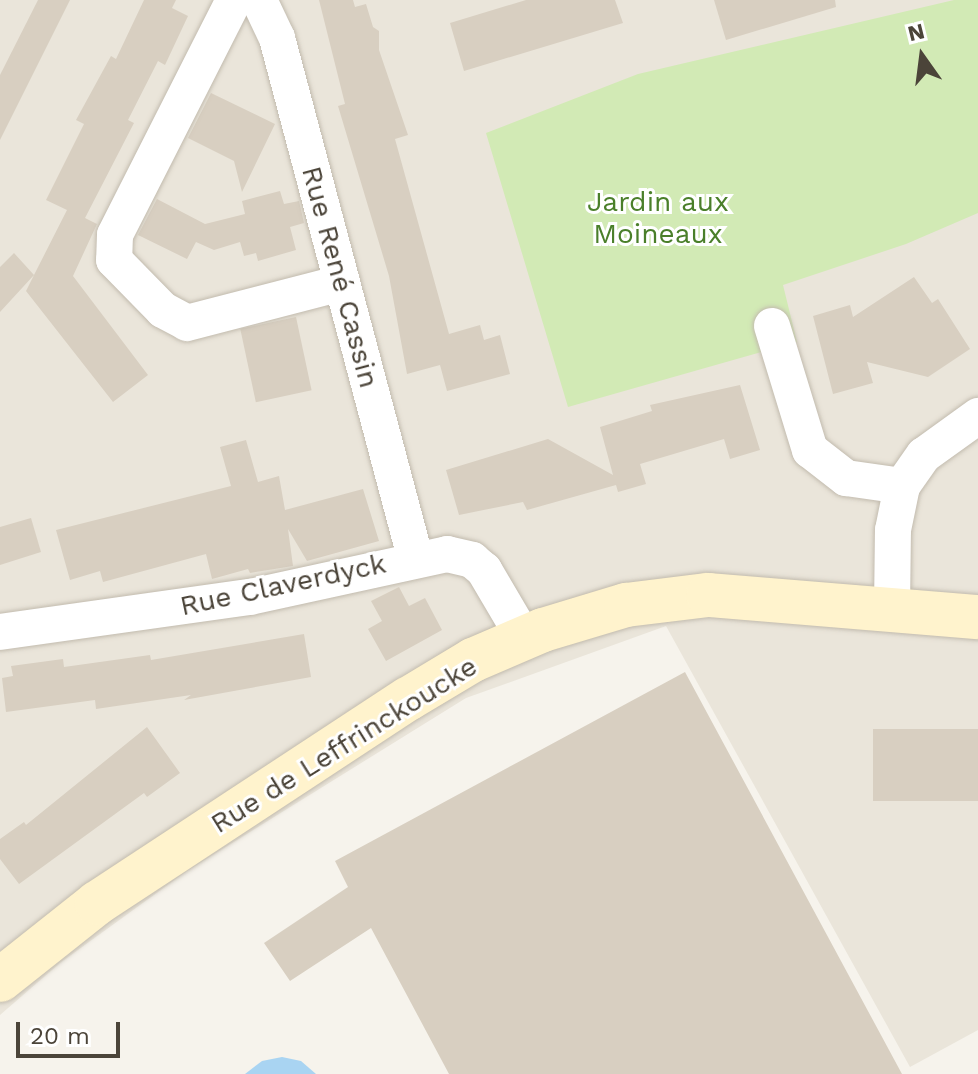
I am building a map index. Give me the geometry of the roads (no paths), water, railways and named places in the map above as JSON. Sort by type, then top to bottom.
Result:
[{"type":"main road","name":"Rue de Leffrinckoucke","points":[[0,980],[97,903],[408,699],[524,638],[581,618],[668,598],[736,596],[978,617]]},
{"type":"street","points":[[234,0],[115,235],[114,260],[163,310],[187,323],[342,283]]},
{"type":"street","name":"Rue René Cassin","points":[[259,0],[277,38],[415,557]]},
{"type":"street","points":[[772,326],[810,450],[846,478],[902,486]]},
{"type":"street","points":[[892,609],[893,530],[902,486],[924,455],[978,416]]},
{"type":"street","name":"Rue Claverdyck","points":[[0,632],[259,595],[415,557],[456,555],[479,565],[524,638]]},
{"type":"water","points":[[282,1057],[301,1061],[316,1074],[245,1074],[262,1061]]},
{"type":"park label","name":"Jardin aux Moineaux","points":[[658,218]]}]
